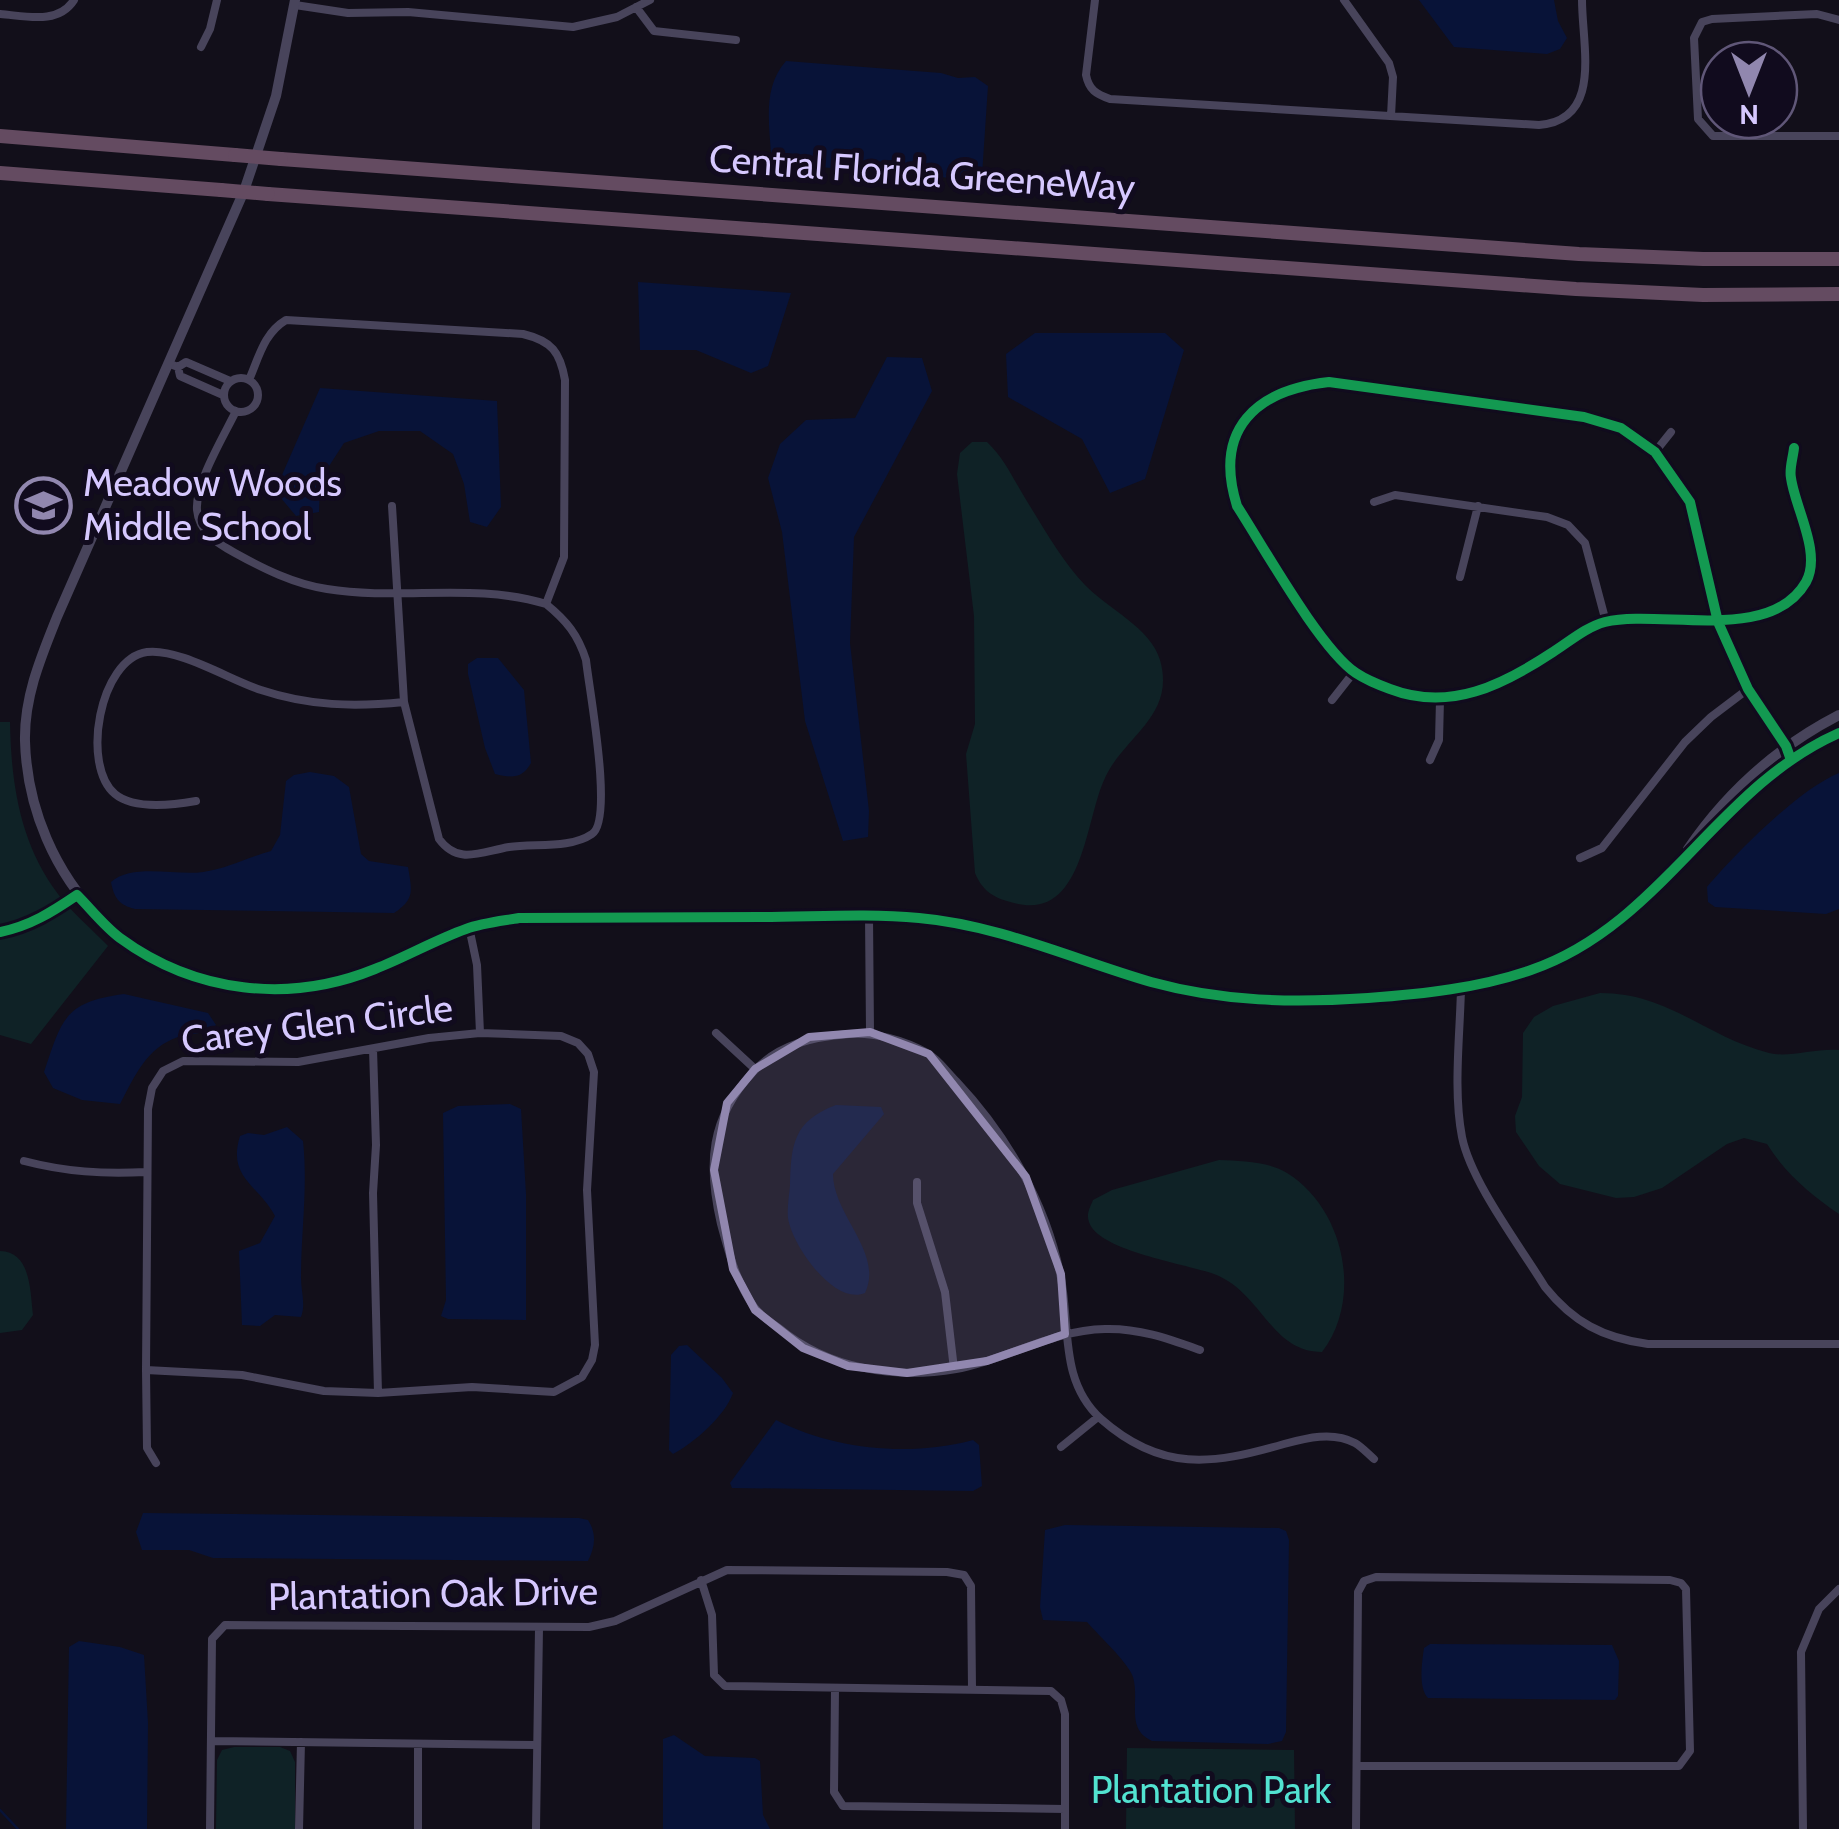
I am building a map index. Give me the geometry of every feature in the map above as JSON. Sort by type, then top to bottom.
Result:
[{"type":"highway","name":"Central Florida GreeneWay","points":[[0,136],[1579,254],[1767,260],[1839,256]]},
{"type":"highway","name":"Central Florida GreeneWay","points":[[0,173],[1576,290],[1702,295],[1839,294]]},
{"type":"street","points":[[0,14],[52,17],[68,9],[74,0]]},
{"type":"street","points":[[201,47],[217,0]]},
{"type":"street","points":[[408,12],[409,0]]},
{"type":"street","points":[[650,0],[617,17],[572,27],[408,12],[348,14],[295,3],[276,96],[248,179],[174,365],[57,616],[31,685],[25,738],[29,788],[47,846],[76,895],[118,937],[164,965],[220,985],[282,991],[328,984],[372,971],[468,928],[519,918],[869,916],[955,923],[1152,982],[1240,1000],[1290,1003],[1461,988],[1534,969],[1570,953],[1624,920],[1741,800],[1791,760],[1839,732]]},
{"type":"street","points":[[1095,0],[1086,75],[1088,86],[1098,95],[1538,124],[1568,118],[1583,91],[1582,0]]},
{"type":"street","points":[[1344,0],[1390,64],[1391,116]]},
{"type":"street","points":[[636,7],[654,31],[736,40]]},
{"type":"street","points":[[1839,20],[1817,14],[1712,19],[1697,28],[1694,38],[1698,119],[1714,136],[1839,136]]},
{"type":"street","points":[[250,380],[266,340],[274,327],[286,320],[523,334],[541,338],[554,347],[566,380],[564,557],[546,604]]},
{"type":"street","points":[[174,365],[186,362],[230,381]]},
{"type":"street","points":[[174,365],[180,376],[223,395],[236,411],[252,408],[257,399],[250,380],[238,378],[230,381],[223,395]]},
{"type":"street","points":[[1791,760],[1748,688],[1718,622],[1690,502],[1655,452],[1621,428],[1584,416],[1329,382],[1298,385],[1264,400],[1241,422],[1230,455],[1230,482],[1238,506],[1324,639],[1354,672],[1392,690],[1440,700],[1481,692],[1520,674],[1606,622],[1718,622],[1770,611],[1793,599],[1808,578],[1810,552],[1790,475],[1794,448]]},
{"type":"street","points":[[236,411],[196,507],[201,526],[216,542],[260,568],[302,584],[396,593],[487,592],[546,604],[572,629],[586,660],[603,802],[598,829],[590,836],[461,856],[448,852],[439,839],[404,702],[396,593],[392,506]]},
{"type":"street","points":[[1655,452],[1671,432]]},
{"type":"street","points":[[1374,502],[1394,495],[1547,516],[1568,524],[1585,542],[1606,622]]},
{"type":"street","points":[[1460,578],[1478,506]]},
{"type":"street","points":[[196,801],[172,805],[130,802],[115,794],[104,781],[98,729],[105,693],[116,672],[131,657],[148,652],[170,653],[264,691],[316,704],[354,707],[404,702]]},
{"type":"street","points":[[1332,700],[1354,672]]},
{"type":"street","points":[[1580,858],[1602,848],[1685,742],[1748,688]]},
{"type":"street","points":[[1430,760],[1439,740],[1440,700]]},
{"type":"street","points":[[1667,879],[1742,781],[1786,746],[1839,715]]},
{"type":"street","points":[[869,916],[870,1032]]},
{"type":"street","name":"Carey Glen Circle","points":[[468,928],[477,965],[480,1034]]},
{"type":"street","points":[[1461,988],[1460,1115],[1471,1164],[1544,1287],[1578,1322],[1619,1340],[1648,1344],[1839,1344]]},
{"type":"street","points":[[1200,1350],[1149,1332],[1104,1329],[1065,1334],[954,1370],[907,1373],[848,1366],[803,1348],[756,1310],[733,1269],[719,1213],[714,1170],[716,1134],[727,1103],[756,1069],[775,1054],[809,1038],[870,1032],[929,1054],[996,1129],[1026,1177],[1060,1274],[1065,1334],[1070,1366],[1078,1388],[1098,1417],[1138,1446],[1172,1459],[1224,1460],[1310,1437],[1333,1437],[1355,1443],[1374,1459]]},
{"type":"street","points":[[716,1033],[756,1069]]},
{"type":"street","name":"Carey Glen Circle","points":[[146,1370],[212,1372],[324,1391],[378,1393],[472,1387],[554,1392],[582,1377],[595,1345],[587,1190],[594,1072],[588,1054],[578,1043],[560,1036],[480,1034],[429,1038],[298,1062],[182,1061],[164,1072],[152,1088],[148,1109],[146,1172],[146,1370],[147,1448],[156,1463]]},
{"type":"street","points":[[929,1054],[937,1042]]},
{"type":"street","points":[[373,1049],[376,1145],[372,1193],[378,1393]]},
{"type":"street","points":[[24,1161],[80,1173],[146,1172]]},
{"type":"street","points":[[917,1182],[922,1219],[945,1292],[954,1370]]},
{"type":"street","points":[[1060,1447],[1098,1417]]},
{"type":"street","name":"Plantation Oak Drive","points":[[210,1829],[212,1640],[225,1625],[539,1628],[604,1624],[728,1570],[946,1572],[964,1575],[974,1596],[972,1689]]},
{"type":"street","points":[[1356,1766],[1679,1766],[1690,1751],[1686,1589],[1670,1580],[1376,1577],[1364,1581],[1358,1592],[1356,1766],[1356,1829]]},
{"type":"street","points":[[702,1580],[711,1608],[713,1665],[720,1683],[734,1688],[1051,1691],[1061,1700],[1064,1714],[1064,1829]]},
{"type":"street","points":[[1802,1829],[1801,1652],[1818,1609],[1839,1589]]},
{"type":"street","points":[[536,1829],[539,1628]]},
{"type":"street","points":[[834,1689],[834,1792],[843,1806],[1064,1809]]},
{"type":"street","points":[[211,1741],[537,1745]]},
{"type":"street","points":[[299,1829],[301,1742]]},
{"type":"street","points":[[418,1744],[418,1829]]},
{"type":"highlighted area","points":[[870,1032],[929,1054],[1026,1177],[1061,1274],[1065,1334],[987,1361],[907,1373],[848,1366],[803,1348],[755,1310],[733,1269],[714,1170],[727,1103],[755,1069],[809,1037]]},
{"type":"green space","points":[[972,442],[987,442],[993,448],[1077,576],[1148,638],[1160,660],[1163,679],[1155,711],[1105,778],[1086,841],[1068,883],[1055,897],[1037,905],[995,896],[975,873],[966,754],[975,724],[974,616],[957,474],[960,453]]},
{"type":"green space","points":[[0,722],[10,722],[20,812],[35,855],[64,901],[108,946],[31,1044],[0,1035]]},
{"type":"green space","points":[[1600,993],[1647,1000],[1769,1053],[1839,1050],[1839,1214],[1799,1183],[1767,1144],[1744,1138],[1727,1144],[1662,1188],[1634,1197],[1616,1198],[1560,1184],[1539,1166],[1516,1132],[1515,1116],[1522,1097],[1523,1033],[1534,1017],[1553,1006]]},
{"type":"green space","points":[[1219,1160],[1254,1162],[1279,1169],[1307,1189],[1323,1209],[1342,1256],[1344,1282],[1335,1331],[1322,1352],[1290,1342],[1244,1294],[1214,1274],[1125,1249],[1096,1232],[1089,1222],[1093,1200],[1112,1190]]},
{"type":"green space","points":[[0,1251],[18,1258],[27,1274],[33,1315],[22,1330],[0,1333]]},
{"type":"green space","points":[[280,1747],[290,1751],[295,1762],[295,1829],[216,1829],[217,1760],[222,1750]]},
{"type":"green space","name":"Plantation Park","points":[[1127,1748],[1294,1750],[1295,1829],[1126,1829]]},
{"type":"water","points":[[1419,0],[1554,0],[1558,21],[1567,38],[1560,49],[1547,54],[1454,47]]},
{"type":"water","points":[[786,61],[975,77],[988,86],[982,175],[951,178],[795,165],[771,153],[771,93]]},
{"type":"water","points":[[638,282],[791,293],[768,366],[751,373],[696,350],[640,350]]},
{"type":"water","points":[[1035,333],[1165,333],[1184,350],[1145,479],[1110,493],[1082,439],[1008,397],[1006,354]]},
{"type":"water","points":[[887,357],[922,358],[932,391],[854,537],[850,643],[869,811],[868,837],[843,841],[805,721],[782,532],[768,478],[780,444],[806,420],[855,418]]},
{"type":"water","points":[[320,388],[497,401],[501,507],[487,527],[470,522],[464,484],[453,454],[420,431],[379,431],[344,443],[320,480],[319,512],[296,516],[275,491]]},
{"type":"water","points":[[477,658],[498,658],[524,690],[531,763],[520,775],[495,774],[485,748],[468,674],[468,664]]},
{"type":"water","points":[[310,772],[334,776],[349,787],[361,854],[369,861],[408,867],[410,894],[394,913],[135,909],[116,897],[111,882],[120,876],[203,872],[271,851],[280,835],[286,781]]},
{"type":"water","points":[[1839,773],[1839,909],[1826,914],[1715,907],[1708,902],[1707,887],[1751,840],[1787,807]]},
{"type":"water","points":[[124,994],[208,1013],[216,1025],[158,1048],[143,1064],[120,1104],[82,1100],[53,1088],[44,1072],[68,1016],[89,1002]]},
{"type":"water","points":[[510,1104],[521,1109],[526,1320],[448,1319],[441,1316],[446,1300],[443,1113],[458,1106]]},
{"type":"water","points":[[836,1105],[881,1107],[884,1114],[833,1174],[835,1189],[868,1263],[865,1293],[853,1295],[840,1291],[816,1270],[797,1243],[788,1218],[797,1136],[811,1119]]},
{"type":"water","points":[[287,1127],[303,1141],[301,1317],[275,1315],[260,1326],[242,1325],[239,1251],[260,1243],[275,1216],[241,1171],[237,1150],[240,1136],[264,1135]]},
{"type":"water","points":[[687,1345],[733,1393],[708,1428],[673,1454],[669,1450],[671,1355],[679,1346]]},
{"type":"water","points":[[776,1420],[823,1438],[873,1448],[924,1448],[973,1440],[979,1445],[982,1486],[973,1491],[732,1488],[730,1483]]},
{"type":"water","points":[[143,1513],[579,1518],[588,1520],[594,1540],[588,1561],[213,1558],[189,1550],[142,1550],[136,1532]]},
{"type":"water","points":[[1065,1525],[1286,1531],[1286,1732],[1282,1741],[1152,1741],[1144,1736],[1136,1722],[1133,1677],[1119,1656],[1087,1622],[1043,1620],[1040,1607],[1045,1530]]},
{"type":"water","points":[[79,1641],[144,1655],[147,1829],[66,1829],[69,1647]]},
{"type":"water","points":[[1430,1644],[1612,1645],[1619,1661],[1618,1696],[1615,1700],[1428,1698],[1423,1688],[1422,1667],[1424,1648]]},
{"type":"water","points":[[674,1735],[705,1756],[760,1761],[763,1815],[770,1829],[663,1829],[663,1739]]},
{"type":"waterway","points":[[0,1810],[18,1829]]},
{"type":"cycle path","points":[[1791,760],[1748,689],[1718,622],[1690,502],[1655,452],[1621,428],[1584,417],[1329,382],[1303,386],[1261,404],[1236,435],[1231,455],[1237,506],[1326,642],[1342,661],[1368,680],[1434,698],[1475,692],[1495,684],[1605,622],[1628,619],[1713,620],[1742,618],[1768,613],[1790,601],[1806,582],[1811,558],[1791,478],[1794,448]]},
{"type":"cycle path","points":[[0,932],[40,918],[77,895],[120,938],[149,957],[211,981],[276,989],[342,980],[466,929],[519,918],[859,915],[978,928],[1151,982],[1205,994],[1286,1000],[1409,994],[1511,976],[1577,949],[1617,922],[1654,889],[1757,786],[1796,757],[1839,733]]},
{"type":"place","name":"Meadow Woods Middle School","points":[[44,505]]}]
